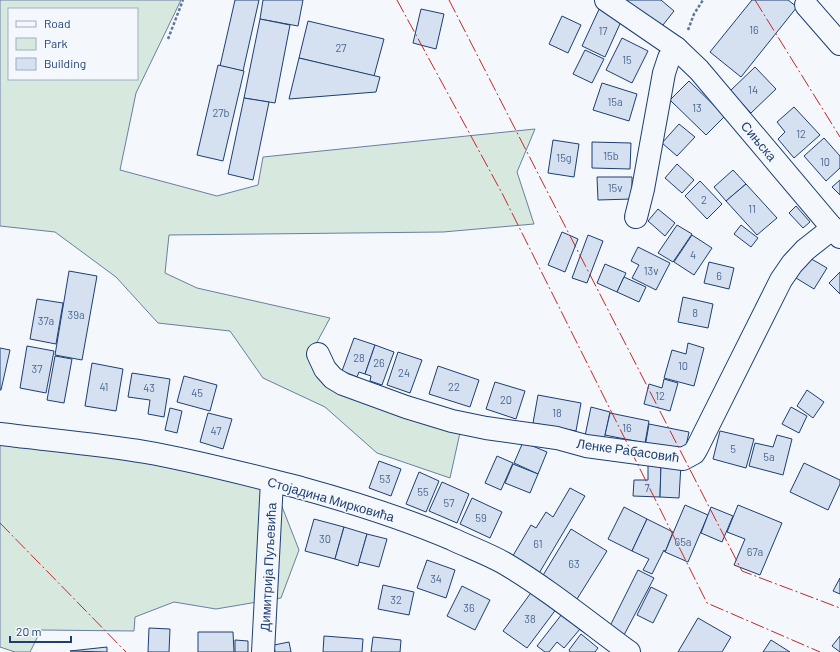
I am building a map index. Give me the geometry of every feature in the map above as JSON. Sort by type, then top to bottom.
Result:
[{"type":"street","name":"Сињска","points":[[606,0],[679,50],[704,76],[836,232]]},
{"type":"street","points":[[806,4],[840,44]]},
{"type":"street","points":[[636,217],[643,189],[664,73],[669,58],[679,50]]},
{"type":"street","name":"Ленке Рабасовић","points":[[318,354],[324,369],[332,378],[343,384],[406,407],[452,421],[486,428],[557,438],[586,446],[683,459],[694,453],[697,448],[781,280],[792,264],[805,250],[836,232]]},
{"type":"street","name":"Стојадина Мирковића","points":[[0,434],[145,452],[218,467],[331,496],[384,512],[432,530],[501,562],[552,595],[629,652]]},
{"type":"street","name":"Димитрија Пуљевића","points":[[264,652],[272,481]]},
{"type":"path","points":[[168,39],[183,0]]},
{"type":"path","points":[[679,50],[694,14],[703,0]]},
{"type":"green space","points":[[0,0],[181,0],[136,93],[120,170],[217,196],[258,185],[263,157],[535,129],[517,172],[534,224],[443,232],[169,235],[165,273],[197,288],[330,318],[309,357],[461,428],[450,478],[377,453],[325,407],[263,378],[230,331],[158,323],[116,277],[55,232],[0,226]]},
{"type":"green space","points":[[0,433],[272,481],[299,550],[281,598],[216,609],[174,602],[135,617],[134,631],[41,630],[30,652],[15,652],[0,647]]},
{"type":"building","points":[[235,0],[259,0],[243,71],[220,66]]},
{"type":"building","points":[[263,0],[303,0],[298,26],[260,19]]},
{"type":"building","points":[[622,0],[661,0],[674,11],[659,30]]},
{"type":"building","points":[[752,0],[788,0],[797,7],[741,77],[710,52]]},
{"type":"building","points":[[601,5],[624,15],[605,57],[582,46]]},
{"type":"building","points":[[421,9],[444,14],[436,49],[413,43]]},
{"type":"building","points":[[562,16],[581,25],[568,53],[549,44]]},
{"type":"building","points":[[260,19],[290,25],[275,103],[244,98]]},
{"type":"building","points":[[308,21],[384,39],[374,76],[299,58]]},
{"type":"building","points":[[622,38],[648,51],[632,83],[606,70]]},
{"type":"building","points":[[585,50],[604,59],[592,83],[573,74]]},
{"type":"building","points":[[299,58],[380,77],[376,92],[289,99]]},
{"type":"building","points":[[218,65],[244,71],[223,161],[197,155]]},
{"type":"building","points":[[755,67],[776,89],[751,113],[730,91]]},
{"type":"building","points":[[689,81],[725,116],[706,135],[670,100]]},
{"type":"building","points":[[602,83],[637,94],[629,121],[593,110]]},
{"type":"building","points":[[244,98],[269,102],[253,180],[228,174]]},
{"type":"building","points":[[794,107],[820,135],[794,158],[778,139],[785,132],[777,122]]},
{"type":"building","points":[[679,124],[695,137],[677,156],[662,143]]},
{"type":"building","points":[[824,138],[840,156],[840,168],[826,181],[804,156]]},
{"type":"building","points":[[553,140],[579,144],[574,177],[548,173]]},
{"type":"building","points":[[592,142],[631,143],[630,169],[592,168]]},
{"type":"building","points":[[677,164],[694,180],[682,193],[665,178]]},
{"type":"building","points":[[733,170],[746,184],[726,201],[714,187]]},
{"type":"building","points":[[597,177],[632,177],[632,199],[598,200]]},
{"type":"building","points":[[840,180],[840,195],[832,187]]},
{"type":"building","points":[[700,181],[722,204],[707,219],[685,196]]},
{"type":"building","points":[[746,184],[777,218],[757,235],[726,201]]},
{"type":"building","points":[[796,206],[810,222],[803,228],[789,213]]},
{"type":"building","points":[[658,209],[675,223],[665,236],[648,221]]},
{"type":"building","points":[[677,225],[692,234],[673,262],[658,253]]},
{"type":"building","points":[[741,225],[758,238],[751,247],[734,234]]},
{"type":"building","points":[[562,232],[578,239],[565,272],[548,265]]},
{"type":"building","points":[[588,235],[603,241],[587,283],[572,278]]},
{"type":"building","points":[[692,235],[712,248],[694,275],[674,262]]},
{"type":"building","points":[[638,247],[670,263],[656,290],[632,278],[639,265],[631,261]]},
{"type":"building","points":[[808,257],[827,268],[814,289],[796,278]]},
{"type":"building","points":[[709,262],[734,268],[729,289],[704,283]]},
{"type":"building","points":[[605,264],[626,273],[617,292],[597,283]]},
{"type":"building","points":[[69,271],[97,276],[82,360],[55,355]]},
{"type":"building","points":[[840,272],[840,294],[829,283]]},
{"type":"building","points":[[624,277],[646,287],[639,302],[617,292]]},
{"type":"building","points":[[683,297],[713,304],[708,328],[678,322]]},
{"type":"building","points":[[37,299],[63,303],[56,344],[30,339]]},
{"type":"building","points":[[354,338],[375,345],[365,374],[359,372],[357,377],[342,371]]},
{"type":"building","points":[[688,343],[704,348],[694,386],[664,378],[672,350],[686,354]]},
{"type":"building","points":[[375,345],[394,352],[382,385],[370,381],[371,376],[365,374]]},
{"type":"building","points":[[27,346],[54,351],[46,393],[20,388]]},
{"type":"building","points":[[0,348],[10,350],[1,390],[0,390]]},
{"type":"building","points":[[398,352],[422,360],[410,393],[387,385]]},
{"type":"building","points":[[55,356],[72,359],[64,403],[47,400]]},
{"type":"building","points":[[92,363],[123,369],[116,411],[85,406]]},
{"type":"building","points":[[438,366],[479,380],[470,407],[429,394]]},
{"type":"building","points":[[132,373],[170,379],[164,417],[148,414],[150,400],[128,397]]},
{"type":"building","points":[[184,376],[217,385],[210,411],[177,402]]},
{"type":"building","points":[[664,379],[678,383],[670,411],[644,404],[649,384],[662,388]]},
{"type":"building","points":[[495,382],[525,391],[516,419],[486,409]]},
{"type":"building","points":[[807,390],[824,402],[813,418],[797,406]]},
{"type":"building","points":[[538,395],[581,403],[576,431],[533,423]]},
{"type":"building","points":[[591,407],[610,412],[604,440],[585,436]]},
{"type":"building","points":[[791,407],[807,416],[799,433],[782,424]]},
{"type":"building","points":[[170,408],[182,411],[177,433],[165,430]]},
{"type":"building","points":[[208,413],[232,419],[223,449],[200,442]]},
{"type":"building","points":[[610,413],[649,421],[645,443],[605,435]]},
{"type":"building","points":[[649,424],[689,432],[685,451],[645,447]]},
{"type":"building","points":[[720,431],[754,439],[746,468],[713,459]]},
{"type":"building","points":[[777,435],[792,439],[783,475],[749,466],[755,443],[773,447]]},
{"type":"building","points":[[523,442],[547,452],[538,474],[514,463]]},
{"type":"building","points":[[497,456],[513,463],[501,490],[485,483]]},
{"type":"building","points":[[379,461],[401,469],[391,496],[369,488]]},
{"type":"building","points":[[804,463],[840,480],[840,484],[828,510],[790,492]]},
{"type":"building","points":[[513,464],[538,474],[530,493],[505,483]]},
{"type":"building","points":[[648,464],[661,464],[660,497],[633,496],[634,480],[648,480]]},
{"type":"building","points":[[661,464],[681,464],[679,498],[660,497]]},
{"type":"building","points":[[419,472],[439,481],[426,512],[406,504]]},
{"type":"building","points":[[442,482],[469,494],[457,523],[429,511]]},
{"type":"building","points":[[570,488],[585,496],[538,575],[511,559],[531,525],[536,528],[546,512],[553,517]]},
{"type":"building","points":[[472,498],[502,512],[490,538],[460,524]]},
{"type":"building","points":[[685,505],[708,515],[688,562],[665,552]]},
{"type":"building","points":[[738,505],[782,523],[760,575],[734,565],[745,539],[727,532]]},
{"type":"building","points":[[624,507],[647,519],[632,551],[608,539]]},
{"type":"building","points":[[711,507],[733,516],[722,542],[701,533]]},
{"type":"building","points":[[314,519],[344,527],[335,559],[305,551]]},
{"type":"building","points":[[647,519],[673,532],[665,552],[664,550],[652,574],[643,570],[649,559],[632,551]]},
{"type":"building","points":[[344,527],[367,534],[358,566],[335,559]]},
{"type":"building","points":[[571,529],[607,551],[577,599],[542,577]]},
{"type":"building","points":[[367,534],[387,539],[379,567],[359,562]]},
{"type":"building","points":[[427,560],[455,570],[446,598],[417,588]]},
{"type":"building","points":[[638,570],[654,578],[624,635],[609,628]]},
{"type":"building","points":[[840,578],[840,594],[833,591]]},
{"type":"building","points":[[383,585],[414,592],[409,615],[378,609]]},
{"type":"building","points":[[462,586],[490,600],[475,630],[447,616]]},
{"type":"building","points":[[651,587],[667,595],[653,623],[637,615]]},
{"type":"building","points":[[533,590],[557,608],[527,648],[503,631]]},
{"type":"building","points":[[562,614],[580,629],[564,648],[557,642],[549,652],[545,652],[537,646]]},
{"type":"building","points":[[698,618],[731,637],[722,652],[678,652]]},
{"type":"building","points":[[149,628],[170,629],[169,652],[148,652]]},
{"type":"building","points":[[198,632],[233,632],[234,652],[198,652]]},
{"type":"building","points":[[581,634],[598,648],[595,652],[570,652],[569,650]]},
{"type":"building","points":[[324,636],[363,639],[362,652],[323,652]]},
{"type":"building","points":[[840,636],[840,652],[832,646]]},
{"type":"building","points":[[373,637],[401,640],[400,652],[371,652]]},
{"type":"building","points":[[235,640],[248,641],[248,652],[235,652]]},
{"type":"building","points":[[771,640],[790,652],[763,652]]},
{"type":"building","points":[[289,642],[291,652],[275,652],[274,645]]},
{"type":"building","points":[[107,647],[107,652],[70,651]]},
{"type":"power","points":[[397,0],[503,195],[707,603],[820,652]]},
{"type":"power","points":[[449,0],[742,571],[840,608]]},
{"type":"power","points":[[755,0],[840,137]]},
{"type":"power","points":[[0,523],[126,652]]}]
